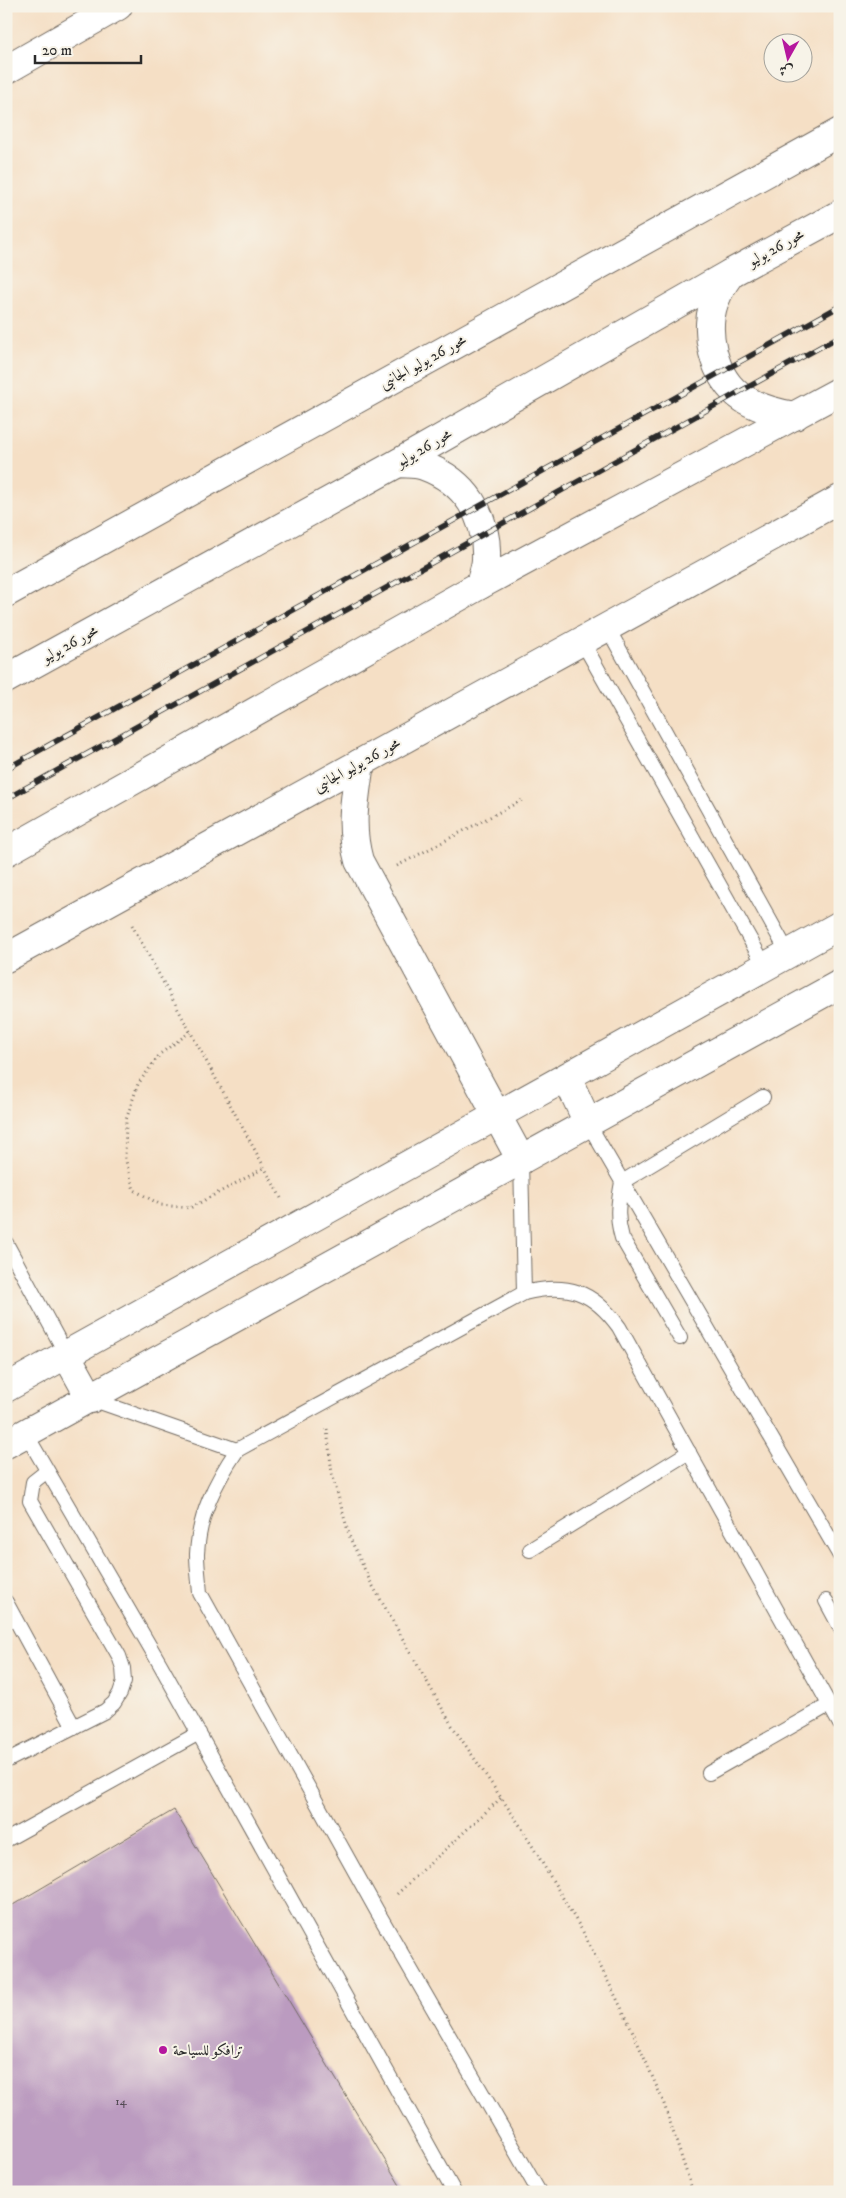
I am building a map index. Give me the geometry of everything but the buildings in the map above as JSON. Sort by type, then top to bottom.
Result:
[{"type":"main road","points":[[6,70],[118,6]]},
{"type":"main road","name":"محور 26 يوليو الجانبى","points":[[6,592],[840,132]]},
{"type":"main road","name":"محور 26 يوليو","points":[[6,679],[398,463],[731,273],[840,214]]},
{"type":"main road","points":[[731,273],[716,296],[709,323],[712,352],[723,377],[742,398],[767,411],[795,416]]},
{"type":"main road","points":[[6,852],[480,585],[840,391]]},
{"type":"main road","points":[[398,463],[423,466],[445,476],[464,492],[478,512],[486,536],[486,561],[480,585]]},
{"type":"main road","name":"محور 26 يوليو الجانبى","points":[[6,958],[840,499]]},
{"type":"main road","points":[[360,763],[353,817],[353,839],[359,861],[521,1160]]},
{"type":"main road","points":[[6,1388],[840,925]]},
{"type":"main road","points":[[16,1439],[840,984]]},
{"type":"main road","points":[[567,1078],[588,1123]]},
{"type":"main road","points":[[66,1354],[91,1399]]},
{"type":"lane","points":[[607,627],[777,960]]},
{"type":"lane","points":[[582,641],[777,960]]},
{"type":"lane","points":[[680,1338],[622,1238],[618,1224],[617,1209],[622,1182],[763,1097]]},
{"type":"lane","points":[[588,1123],[840,1556]]},
{"type":"lane","points":[[521,1160],[524,1293]]},
{"type":"lane","points":[[6,1243],[66,1354]]},
{"type":"lane","points":[[539,2192],[377,1911],[200,1593],[197,1555],[203,1518],[216,1481],[237,1450],[524,1293],[545,1287],[568,1289],[588,1296],[606,1310],[619,1327],[840,1724]]},
{"type":"lane","points":[[91,1399],[237,1450]]},
{"type":"lane","points":[[16,1439],[48,1471],[198,1733],[454,2192]]},
{"type":"lane","points":[[530,1550],[689,1452]]},
{"type":"lane","points":[[6,1761],[105,1711],[114,1703],[122,1687],[123,1668],[119,1656],[30,1501],[33,1482],[48,1471]]},
{"type":"lane","points":[[826,1601],[840,1627]]},
{"type":"lane","points":[[6,1602],[74,1726]]},
{"type":"lane","points":[[709,1774],[829,1705]]},
{"type":"lane","points":[[6,1840],[198,1733]]},
{"type":"path","points":[[370,880],[524,799]]},
{"type":"path","points":[[117,897],[297,1226]]},
{"type":"path","points":[[190,1032],[160,1054],[138,1084],[126,1120],[125,1158],[134,1190],[161,1205],[190,1208],[264,1168]]},
{"type":"path","points":[[325,1401],[332,1474],[350,1538],[370,1581],[451,1724],[501,1798],[583,1932],[629,2023],[663,2101],[693,2192]]},
{"type":"path","points":[[377,1911],[501,1798]]},
{"type":"path","points":[[828,2192],[840,2185]]},
{"type":"railway","points":[[6,769],[840,306]]},
{"type":"railway","points":[[6,799],[840,336]]},
{"type":"place","name":"ترافكو للسياحة","points":[[163,2050]]}]
